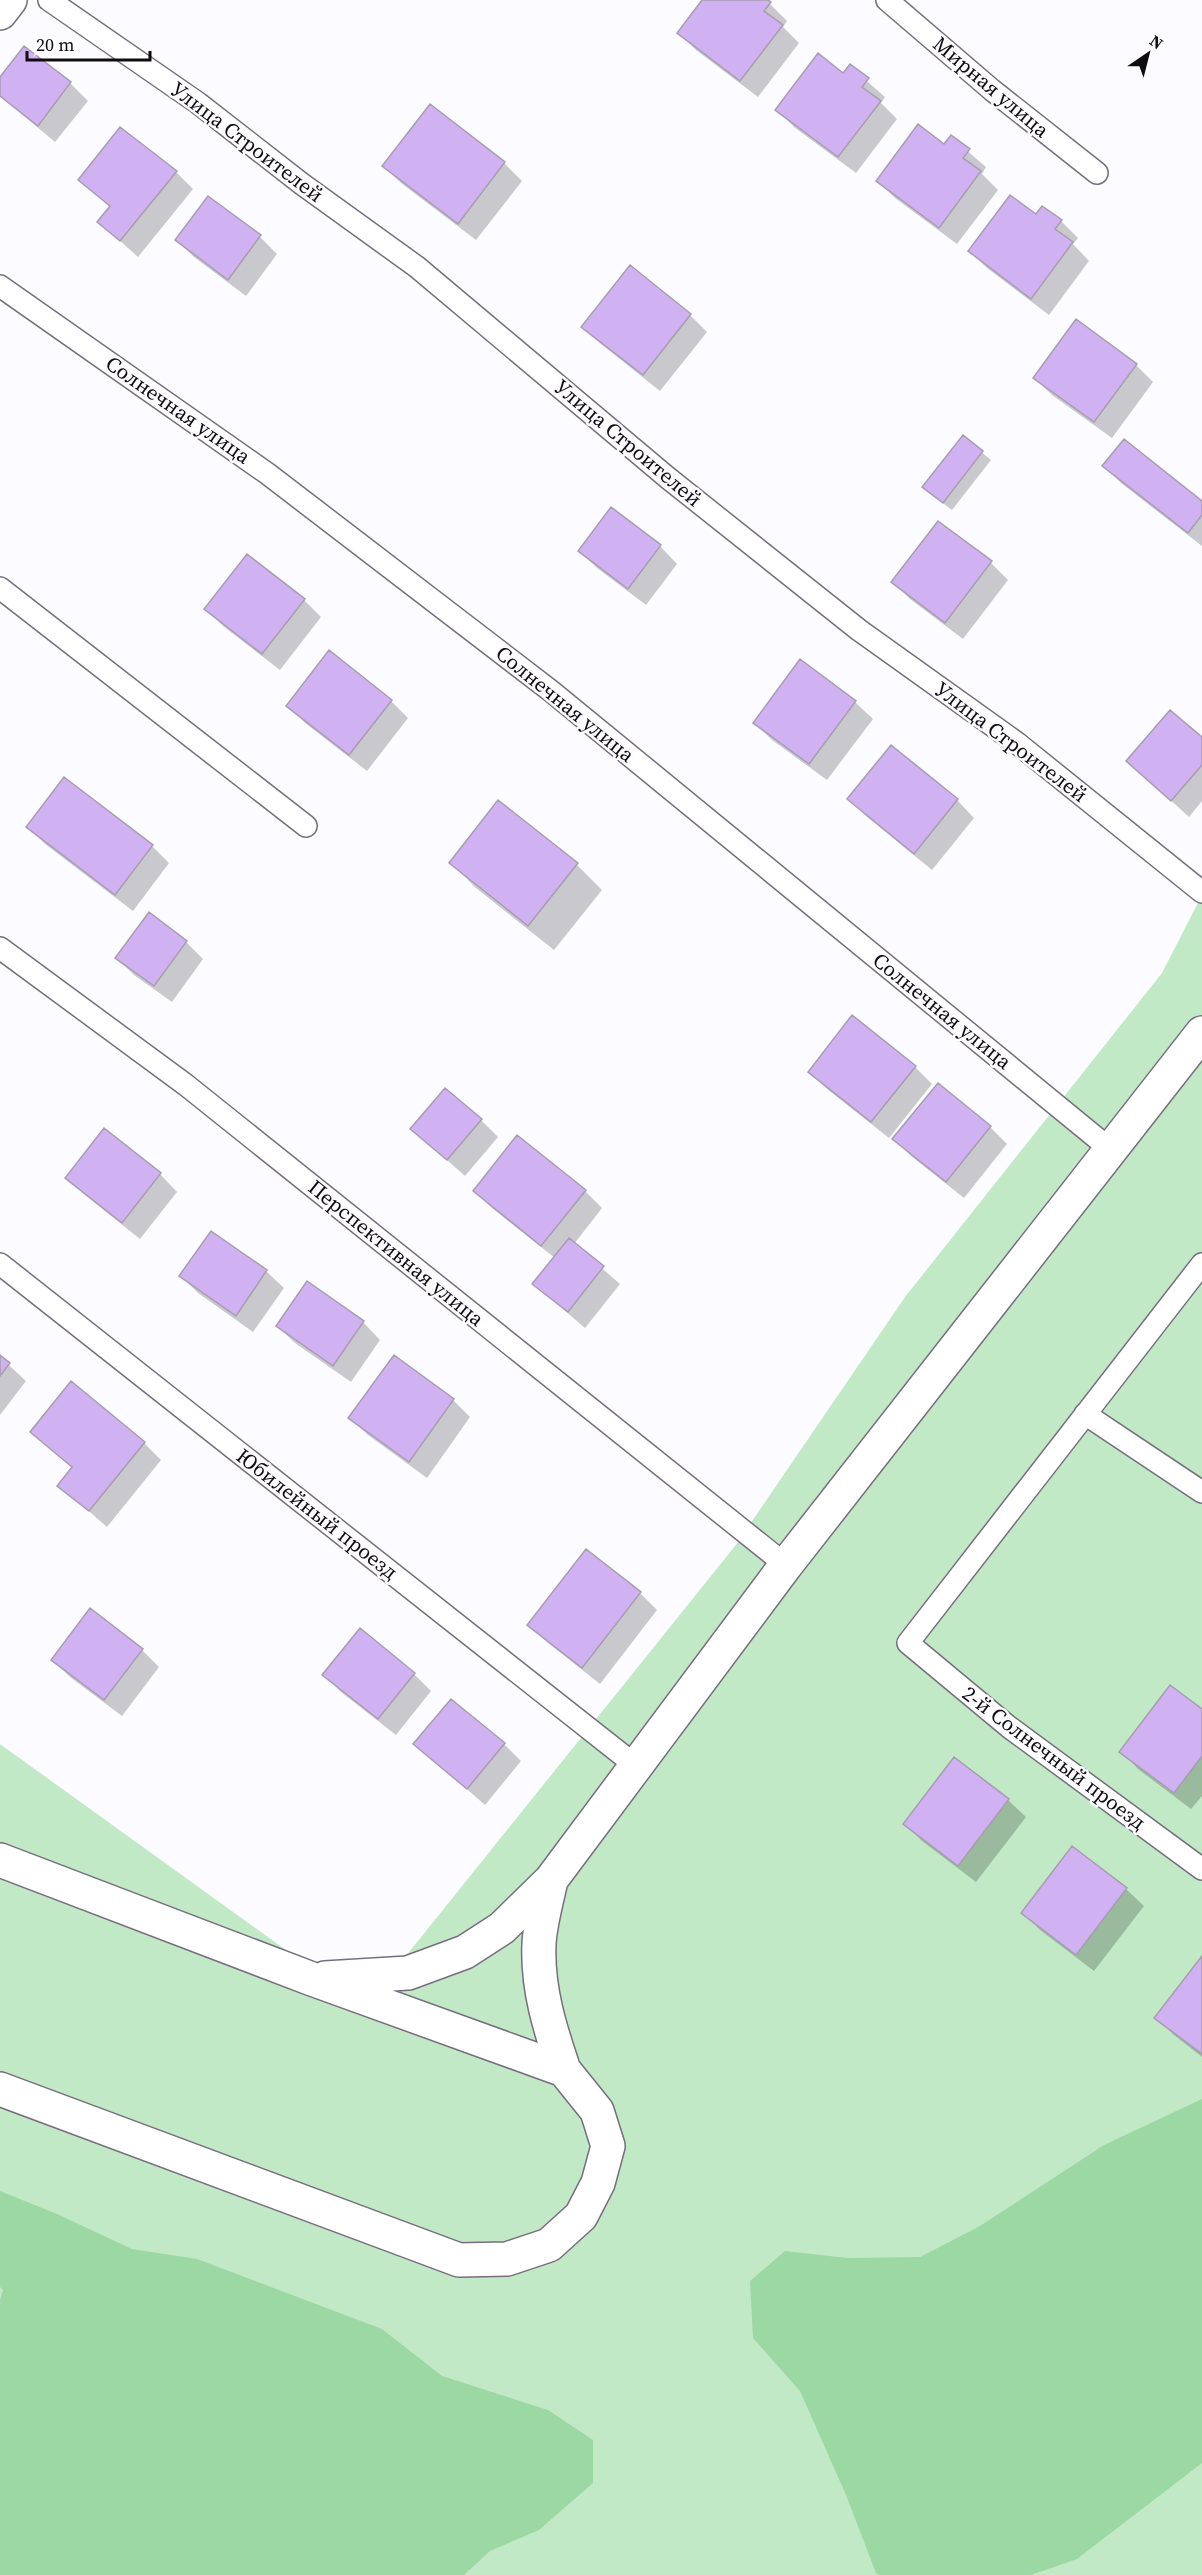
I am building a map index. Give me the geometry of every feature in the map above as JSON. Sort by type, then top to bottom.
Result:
[{"type":"main road","points":[[0,13],[10,0]]},
{"type":"main road","points":[[312,1979],[408,1973],[465,1952],[502,1928],[551,1880],[786,1565],[1202,1033]]},
{"type":"main road","points":[[0,1860],[312,1979],[564,2070]]},
{"type":"main road","points":[[0,2089],[459,2260],[507,2259],[549,2245],[581,2216],[598,2183],[608,2146],[597,2111],[564,2070],[546,2014],[539,1943],[551,1880]]},
{"type":"lane","name":"Улица Строителей","points":[[49,0],[198,103],[303,184],[417,267],[668,478],[859,630],[1017,743],[1202,892]]},
{"type":"lane","name":"Мирная улица","points":[[887,0],[992,90],[1097,173]]},
{"type":"lane","name":"Солнечная улица","points":[[0,286],[268,474],[551,691],[1110,1149]]},
{"type":"lane","points":[[0,588],[306,826]]},
{"type":"lane","name":"Перспективная улица","points":[[0,948],[186,1085],[786,1565]]},
{"type":"lane","name":"Юбилейный проезд","points":[[0,1263],[635,1765]]},
{"type":"lane","points":[[1202,1264],[1085,1414],[1202,1492]]},
{"type":"lane","name":"2-й Солнечный проезд","points":[[1085,1414],[908,1643],[1009,1727],[1202,1869]]},
{"type":"green space","points":[[1202,895],[1202,2575],[0,2575],[0,1744],[365,2007],[735,1546],[905,1297],[1162,973]]},
{"type":"green space","points":[[1202,2099],[1202,2463],[1077,2559],[1031,2575],[879,2575],[876,2573],[846,2495],[800,2391],[753,2338],[750,2281],[785,2251],[847,2258],[920,2257],[980,2226],[1104,2145]]},
{"type":"green space","points":[[0,2191],[57,2214],[132,2249],[197,2259],[382,2329],[442,2376],[548,2410],[593,2440],[593,2483],[539,2530],[490,2551],[464,2575],[0,2575],[0,2300],[3,2290],[0,2287]]},
{"type":"building","points":[[702,0],[768,0],[771,2],[764,11],[783,25],[740,81],[677,33]]},
{"type":"building","points":[[24,46],[71,82],[38,126],[0,96],[0,77]]},
{"type":"building","points":[[818,53],[843,73],[850,64],[869,78],[862,87],[881,101],[838,157],[775,110]]},
{"type":"building","points":[[430,104],[505,162],[458,224],[382,166]]},
{"type":"building","points":[[918,124],[944,144],[951,135],[970,149],[963,158],[981,171],[939,228],[876,181]]},
{"type":"building","points":[[120,127],[177,171],[120,241],[97,222],[110,206],[78,180]]},
{"type":"building","points":[[1010,195],[1036,214],[1042,206],[1062,220],[1055,229],[1073,242],[1031,299],[968,251]]},
{"type":"building","points":[[208,196],[261,235],[228,280],[175,240]]},
{"type":"building","points":[[630,265],[691,314],[643,375],[581,327]]},
{"type":"building","points":[[1076,319],[1137,364],[1094,422],[1033,378]]},
{"type":"building","points":[[963,435],[983,451],[943,503],[922,487]]},
{"type":"building","points":[[1124,439],[1202,501],[1202,515],[1188,533],[1102,466]]},
{"type":"building","points":[[611,507],[661,545],[628,589],[578,551]]},
{"type":"building","points":[[938,521],[992,561],[945,623],[891,582]]},
{"type":"building","points":[[247,554],[305,599],[262,654],[204,609]]},
{"type":"building","points":[[329,650],[392,700],[349,755],[286,706]]},
{"type":"building","points":[[800,659],[856,701],[809,764],[753,723]]},
{"type":"building","points":[[1170,710],[1202,737],[1202,765],[1171,801],[1126,761]]},
{"type":"building","points":[[891,745],[958,799],[914,854],[847,799]]},
{"type":"building","points":[[64,777],[153,845],[115,895],[26,827]]},
{"type":"building","points":[[498,800],[578,863],[528,926],[449,863]]},
{"type":"building","points":[[149,912],[187,941],[154,986],[115,958]]},
{"type":"building","points":[[852,1015],[916,1066],[871,1122],[808,1072]]},
{"type":"building","points":[[938,1083],[991,1126],[946,1182],[892,1139]]},
{"type":"building","points":[[445,1088],[482,1119],[447,1160],[410,1129]]},
{"type":"building","points":[[104,1128],[161,1173],[122,1223],[65,1178]]},
{"type":"building","points":[[517,1135],[586,1190],[541,1246],[473,1191]]},
{"type":"building","points":[[211,1231],[267,1270],[236,1316],[179,1276]]},
{"type":"building","points":[[569,1238],[604,1266],[568,1312],[532,1284]]},
{"type":"building","points":[[307,1281],[364,1321],[333,1366],[276,1326]]},
{"type":"building","points":[[0,1355],[10,1363],[0,1376]]},
{"type":"building","points":[[394,1355],[454,1399],[409,1462],[348,1418]]},
{"type":"building","points":[[71,1381],[145,1442],[89,1511],[57,1486],[72,1467],[30,1432]]},
{"type":"building","points":[[586,1549],[641,1592],[582,1668],[527,1625]]},
{"type":"building","points":[[90,1608],[143,1649],[104,1700],[51,1660]]},
{"type":"building","points":[[360,1628],[415,1673],[378,1719],[322,1675]]},
{"type":"building","points":[[1170,1685],[1202,1709],[1202,1756],[1174,1793],[1119,1752]]},
{"type":"building","points":[[451,1699],[505,1743],[467,1789],[413,1744]]},
{"type":"building","points":[[954,1757],[1009,1799],[958,1866],[903,1824]]},
{"type":"building","points":[[1072,1846],[1127,1888],[1076,1955],[1021,1913]]},
{"type":"building","points":[[1202,1956],[1202,2054],[1154,2018]]}]
